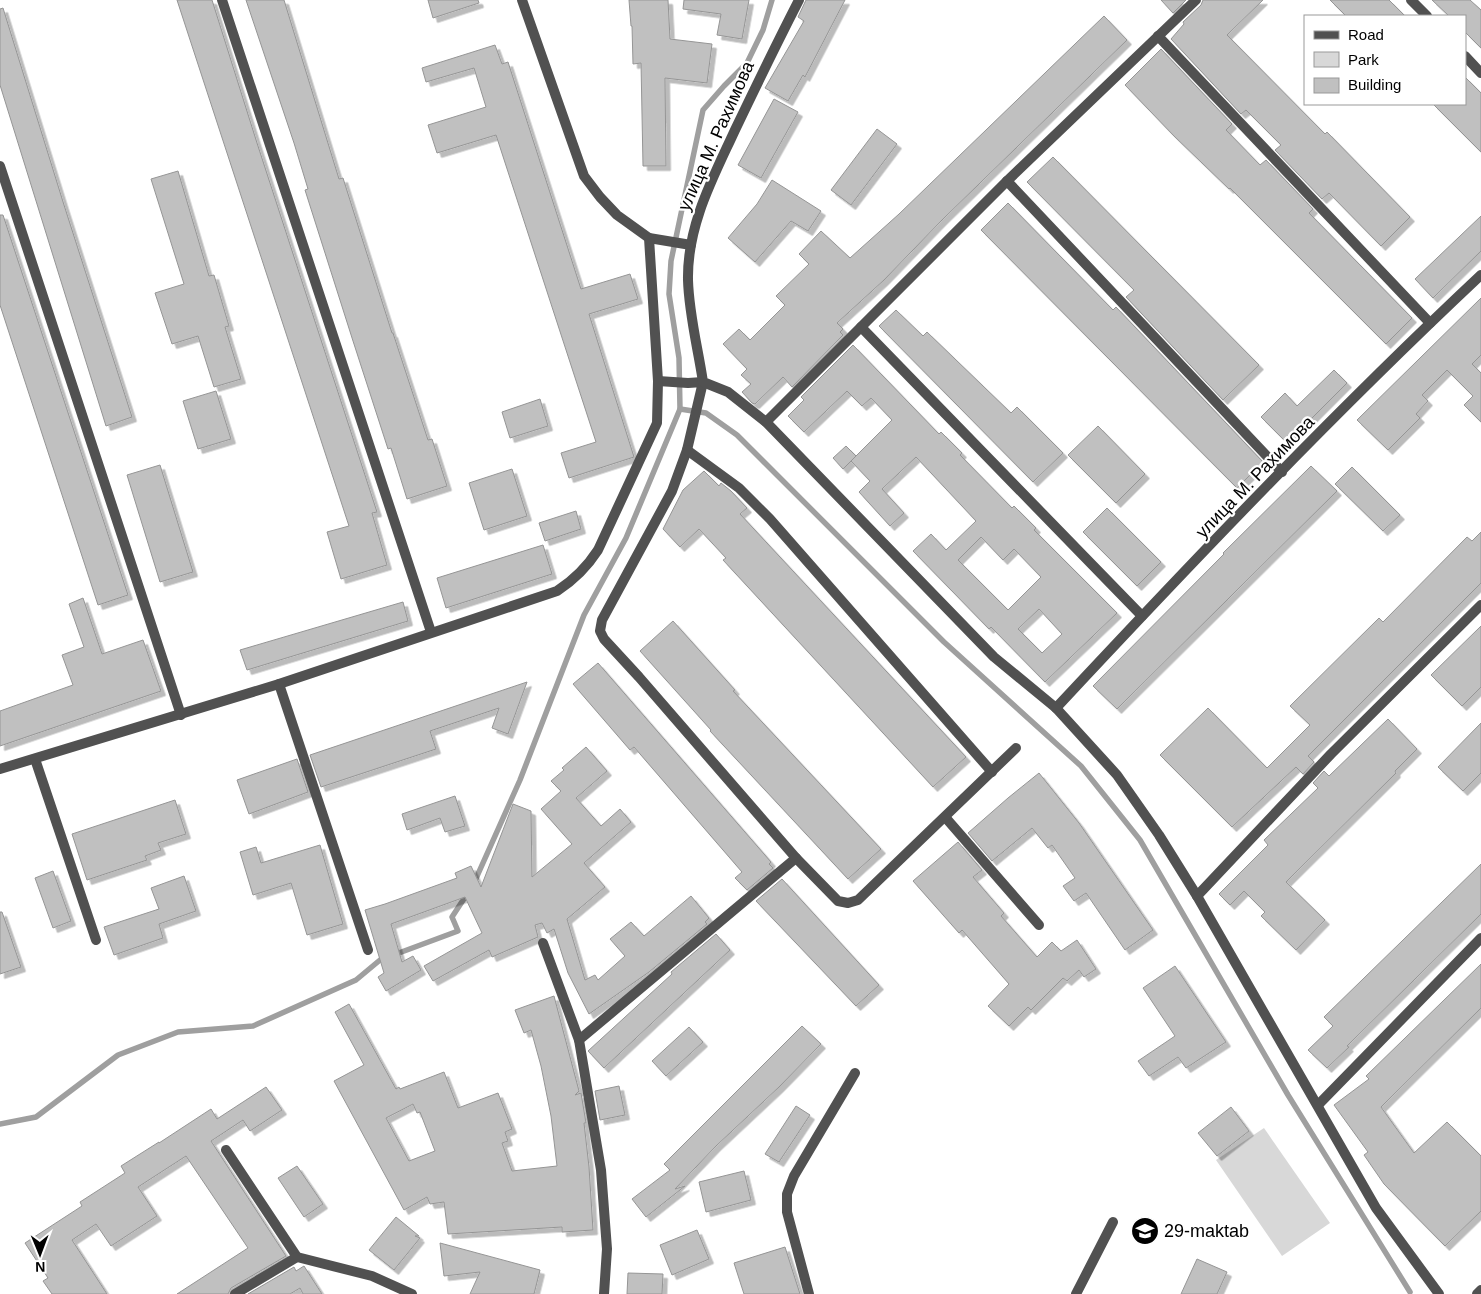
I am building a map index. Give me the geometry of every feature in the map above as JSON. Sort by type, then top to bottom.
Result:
[{"type":"street","points":[[222,0],[431,632]]},
{"type":"street","points":[[522,0],[584,176],[600,197],[618,215],[649,238],[691,245]]},
{"type":"street","name":"улица М. Рахимова","points":[[703,382],[691,313],[688,279],[691,245],[696,220],[704,195],[769,58],[799,0]]},
{"type":"street","points":[[766,422],[1007,181],[1196,0]]},
{"type":"street","points":[[1411,0],[1426,15]]},
{"type":"street","points":[[1158,36],[1430,323]]},
{"type":"street","points":[[1466,57],[1481,73]]},
{"type":"street","points":[[0,166],[181,714]]},
{"type":"street","points":[[1007,181],[1282,472]]},
{"type":"street","points":[[0,770],[280,684],[557,591],[569,583],[590,562],[598,550],[657,423],[658,381],[649,238]]},
{"type":"street","name":"улица М. Рахимова","points":[[1056,708],[1142,616],[1282,472],[1430,323],[1481,275]]},
{"type":"street","points":[[861,327],[1142,616]]},
{"type":"street","points":[[658,381],[703,382],[728,392],[766,422],[994,657],[1056,708],[1117,775],[1159,835],[1197,896],[1376,1208],[1439,1294]]},
{"type":"street","points":[[703,382],[686,450],[672,491],[602,620],[600,630],[604,640],[646,685],[796,858],[838,901],[848,903],[858,900],[1016,748]]},
{"type":"street","points":[[686,450],[739,488],[770,519],[992,772]]},
{"type":"street","points":[[1197,896],[1331,754],[1481,605]]},
{"type":"street","points":[[280,684],[368,950]]},
{"type":"street","points":[[35,759],[96,940]]},
{"type":"street","points":[[945,817],[1039,925]]},
{"type":"street","points":[[579,1040],[796,858]]},
{"type":"street","points":[[1318,1105],[1481,938]]},
{"type":"street","points":[[544,943],[579,1040],[601,1170],[607,1249],[604,1294]]},
{"type":"street","points":[[809,1294],[787,1212],[787,1194],[794,1176],[855,1073]]},
{"type":"street","points":[[226,1150],[297,1256],[372,1276],[412,1294]]},
{"type":"street","points":[[1076,1294],[1112,1222]]},
{"type":"street","points":[[235,1294],[297,1256]]},
{"type":"street","points":[[1477,1294],[1481,1290]]},
{"type":"green space","points":[[1264,1128],[1330,1223],[1282,1256],[1216,1160]]},
{"type":"building","points":[[177,0],[212,0],[377,512],[372,513],[387,565],[341,579],[327,532],[349,526]]},
{"type":"building","points":[[246,0],[284,0],[339,179],[343,178],[428,440],[432,439],[447,486],[407,499],[391,448],[388,449],[353,341],[305,190],[308,189],[294,143]]},
{"type":"building","points":[[428,0],[478,0],[479,3],[433,18]]},
{"type":"building","points":[[629,0],[668,0],[670,39],[712,44],[707,83],[665,78],[666,166],[643,166],[641,63],[633,64]]},
{"type":"building","points":[[684,0],[749,0],[742,39],[717,35],[721,14],[683,9]]},
{"type":"building","points":[[806,0],[845,0],[805,77],[803,75],[788,101],[765,88],[804,21],[798,17]]},
{"type":"building","points":[[1161,0],[1186,0],[1173,13]]},
{"type":"building","points":[[1203,0],[1263,0],[1227,35],[1325,134],[1327,132],[1410,217],[1381,246],[1329,193],[1322,199],[1275,150],[1281,145],[1246,110],[1241,114],[1171,39],[1184,24],[1183,22],[1201,5]]},
{"type":"building","points":[[1330,0],[1389,0],[1404,15],[1345,15]]},
{"type":"building","points":[[1432,0],[1470,0],[1481,10],[1481,48],[1466,33],[1466,15],[1448,15]]},
{"type":"building","points":[[3,8],[132,417],[106,426],[0,85],[0,9]]},
{"type":"building","points":[[1104,16],[1127,40],[942,220],[884,280],[837,323],[843,329],[840,332],[843,335],[792,387],[783,377],[755,404],[752,403],[742,392],[751,384],[741,375],[747,369],[723,344],[739,329],[750,340],[785,305],[776,296],[809,264],[799,254],[821,231],[850,258],[899,214]]},
{"type":"building","points":[[495,45],[502,64],[508,62],[581,289],[630,274],[638,299],[589,314],[634,457],[569,478],[561,453],[596,442],[496,135],[437,153],[428,125],[486,107],[474,68],[426,82],[422,68]]},
{"type":"building","points":[[1161,49],[1232,124],[1226,130],[1260,165],[1266,160],[1313,209],[1309,213],[1412,318],[1386,344],[1230,188],[1174,136],[1125,85]]},
{"type":"building","points":[[1466,78],[1481,93],[1481,152],[1434,105],[1466,105]]},
{"type":"building","points":[[774,99],[798,112],[761,178],[738,165]]},
{"type":"building","points":[[877,129],[897,144],[851,205],[831,190]]},
{"type":"building","points":[[1053,157],[1259,365],[1223,400],[1126,297],[1134,290],[1027,182]]},
{"type":"building","points":[[178,171],[209,276],[214,275],[229,326],[225,327],[241,379],[214,387],[198,336],[172,344],[155,293],[184,284],[151,179]]},
{"type":"building","points":[[772,180],[821,211],[808,231],[791,221],[755,262],[728,238],[757,204]]},
{"type":"building","points":[[1008,203],[1113,310],[1116,307],[1263,462],[1237,488],[981,230]]},
{"type":"building","points":[[0,215],[3,215],[128,595],[98,605],[0,305]]},
{"type":"building","points":[[1481,216],[1481,251],[1433,298],[1415,279]]},
{"type":"building","points":[[1481,298],[1481,355],[1472,364],[1481,373],[1481,422],[1464,405],[1473,396],[1447,370],[1422,395],[1428,401],[1416,414],[1420,418],[1388,450],[1357,420]]},
{"type":"building","points":[[896,310],[923,336],[927,332],[1011,413],[1017,407],[1063,453],[1033,482],[879,326]]},
{"type":"building","points":[[853,345],[939,434],[941,432],[962,453],[960,455],[1012,508],[1014,506],[1036,528],[1034,530],[1117,613],[1045,682],[991,627],[989,629],[913,551],[931,534],[946,550],[976,521],[916,457],[882,489],[904,513],[890,526],[859,492],[870,481],[851,461],[892,420],[871,398],[862,406],[847,391],[804,432],[788,416],[804,400],[801,397]],"holes":[[[981,537],[1003,560],[1014,549],[1041,577],[1008,610],[958,560]],[[1039,609],[1062,634],[1042,653],[1018,629]]]},
{"type":"building","points":[[1334,370],[1347,383],[1287,443],[1261,417],[1285,393],[1297,406]]},
{"type":"building","points":[[216,391],[231,439],[198,449],[183,401]]},
{"type":"building","points":[[540,399],[548,426],[510,438],[502,412]]},
{"type":"building","points":[[1098,426],[1145,474],[1116,503],[1068,455]]},
{"type":"building","points":[[846,446],[856,456],[843,469],[833,458]]},
{"type":"building","points":[[160,465],[193,572],[160,582],[127,475]]},
{"type":"building","points":[[1311,466],[1337,491],[1117,709],[1093,686]]},
{"type":"building","points":[[1352,467],[1400,515],[1383,531],[1335,484]]},
{"type":"building","points":[[512,469],[527,516],[484,530],[469,483]]},
{"type":"building","points":[[704,471],[719,486],[721,483],[731,491],[747,508],[740,514],[966,757],[933,787],[723,560],[726,558],[699,529],[680,547],[663,529],[683,490]]},
{"type":"building","points":[[1107,508],[1161,562],[1137,586],[1083,532]]},
{"type":"building","points":[[576,511],[581,529],[545,541],[539,523]]},
{"type":"building","points":[[1481,532],[1481,583],[1308,756],[1314,762],[1303,774],[1296,767],[1232,827],[1160,755],[1208,708],[1267,768],[1310,725],[1290,706],[1379,618],[1383,622],[1467,537],[1472,541]]},
{"type":"building","points":[[543,545],[552,574],[446,608],[437,578]]},
{"type":"building","points":[[83,598],[102,654],[143,640],[161,691],[0,746],[0,711],[73,685],[62,655],[84,647],[69,604]]},
{"type":"building","points":[[403,602],[408,621],[247,670],[240,650]]},
{"type":"building","points":[[673,621],[735,690],[733,691],[881,849],[848,879],[710,731],[640,651]]},
{"type":"building","points":[[1481,626],[1481,687],[1462,706],[1431,675]]},
{"type":"building","points":[[598,663],[771,862],[769,864],[773,868],[747,890],[735,878],[742,872],[634,747],[630,750],[573,684]]},
{"type":"building","points":[[527,682],[508,734],[492,728],[499,708],[430,731],[436,749],[321,787],[310,755]]},
{"type":"building","points":[[1388,719],[1417,749],[1395,771],[1396,773],[1286,882],[1325,920],[1296,950],[1261,916],[1265,912],[1244,891],[1230,905],[1219,894],[1268,845],[1264,840],[1318,788],[1313,783],[1324,771],[1329,776]]},
{"type":"building","points":[[1481,723],[1481,773],[1463,791],[1438,767]]},
{"type":"building","points":[[586,747],[607,771],[576,798],[601,826],[620,809],[631,822],[584,863],[605,887],[567,919],[585,980],[595,975],[598,980],[625,956],[610,939],[631,922],[644,936],[691,896],[709,918],[705,922],[707,924],[649,972],[589,1014],[568,973],[554,929],[547,933],[542,923],[535,925],[538,937],[492,957],[489,950],[433,981],[424,966],[482,933],[465,897],[391,924],[402,962],[413,956],[421,970],[386,991],[378,977],[384,973],[365,910],[457,878],[455,873],[471,866],[481,887],[513,804],[531,811],[532,877],[572,844],[541,809],[561,791],[551,781],[564,770],[562,768]]},
{"type":"building","points":[[297,759],[308,792],[249,814],[237,780]]},
{"type":"building","points":[[1039,773],[1079,823],[1153,930],[1125,950],[1086,893],[1074,901],[1063,886],[1075,878],[1052,845],[1048,848],[1032,828],[992,861],[968,833]]},
{"type":"building","points":[[455,796],[465,826],[445,832],[440,818],[407,830],[402,814]]},
{"type":"building","points":[[175,800],[186,834],[158,843],[161,850],[145,856],[147,860],[87,880],[72,834]]},
{"type":"building","points":[[958,842],[982,870],[973,877],[1004,913],[1001,916],[1037,957],[1052,942],[1061,951],[1077,940],[1096,969],[1084,977],[1079,970],[1067,981],[1063,978],[1031,1010],[1028,1007],[1009,1026],[988,1006],[1009,984],[962,930],[959,933],[913,881]]},
{"type":"building","points":[[320,845],[343,924],[307,935],[291,883],[253,895],[240,852],[256,847],[261,863]]},
{"type":"building","points":[[1481,864],[1481,914],[1327,1068],[1308,1050],[1333,1026],[1324,1017]]},
{"type":"building","points":[[53,871],[71,921],[53,928],[35,878]]},
{"type":"building","points":[[184,876],[196,911],[159,924],[163,938],[114,955],[104,927],[159,909],[151,888]]},
{"type":"building","points":[[782,879],[879,985],[856,1006],[756,901]]},
{"type":"building","points":[[0,912],[2,912],[21,967],[0,974]]},
{"type":"building","points":[[716,934],[730,950],[604,1068],[588,1051],[672,974],[671,972]]},
{"type":"building","points":[[1481,964],[1481,1008],[1381,1107],[1414,1153],[1447,1122],[1481,1156],[1481,1211],[1445,1246],[1384,1184],[1364,1155],[1368,1152],[1334,1105],[1369,1079],[1366,1076]]},
{"type":"building","points":[[1175,966],[1226,1042],[1186,1068],[1178,1057],[1149,1076],[1138,1061],[1175,1036],[1143,988]]},
{"type":"building","points":[[554,996],[579,1091],[575,1095],[581,1093],[586,1123],[584,1123],[593,1230],[562,1232],[562,1227],[448,1234],[444,1202],[430,1204],[427,1197],[404,1210],[334,1081],[364,1065],[335,1012],[349,1004],[396,1089],[444,1072],[458,1108],[498,1093],[512,1129],[505,1132],[508,1141],[502,1143],[512,1171],[557,1166],[551,1116],[541,1066],[531,1030],[524,1033],[515,1010]],"holes":[[[413,1104],[417,1113],[420,1112],[435,1151],[409,1161],[386,1118]]]},
{"type":"building","points":[[802,1026],[821,1044],[779,1087],[716,1146],[675,1189],[685,1186],[646,1217],[632,1199],[670,1170],[664,1164]]},
{"type":"building","points":[[689,1027],[703,1042],[666,1076],[652,1061]]},
{"type":"building","points":[[619,1086],[625,1115],[600,1120],[595,1091]]},
{"type":"building","points":[[266,1087],[282,1110],[250,1131],[243,1120],[211,1141],[286,1256],[231,1288],[228,1294],[177,1294],[248,1248],[186,1156],[138,1187],[157,1216],[111,1246],[96,1224],[72,1240],[107,1294],[52,1294],[43,1281],[48,1278],[25,1243],[82,1206],[80,1202],[125,1173],[121,1166],[211,1109],[217,1119]]},
{"type":"building","points":[[796,1106],[810,1115],[779,1162],[765,1154]]},
{"type":"building","points":[[1231,1107],[1249,1131],[1217,1156],[1198,1133]]},
{"type":"building","points":[[297,1166],[323,1204],[304,1217],[278,1178]]},
{"type":"building","points":[[744,1171],[751,1200],[706,1212],[699,1182]]},
{"type":"building","points":[[396,1217],[419,1236],[415,1236],[420,1238],[394,1270],[369,1250]]},
{"type":"building","points":[[697,1230],[709,1259],[672,1275],[660,1245]]},
{"type":"building","points":[[440,1243],[540,1270],[534,1294],[470,1294],[480,1272],[444,1276]]},
{"type":"building","points":[[785,1247],[800,1294],[744,1294],[734,1263]]},
{"type":"building","points":[[1197,1259],[1227,1272],[1217,1294],[1181,1294]]},
{"type":"building","points":[[304,1266],[322,1294],[303,1294],[300,1288],[290,1294],[248,1294],[294,1267],[296,1271]]},
{"type":"building","points":[[628,1273],[663,1274],[662,1294],[627,1294]]},
{"type":"waterway","points":[[474,883],[520,780],[584,615],[626,538],[680,409],[679,358],[669,294],[671,261],[703,110],[747,63],[763,30],[772,0]]},
{"type":"waterway","points":[[680,409],[706,413],[737,435],[944,642],[1081,766],[1140,840],[1288,1095],[1410,1292]]},
{"type":"waterway","points":[[0,1124],[36,1117],[118,1055],[178,1032],[253,1026],[356,980],[380,960],[458,931],[452,917],[469,891]]},
{"type":"place","name":"29-maktab","points":[[1145,1231]]}]
